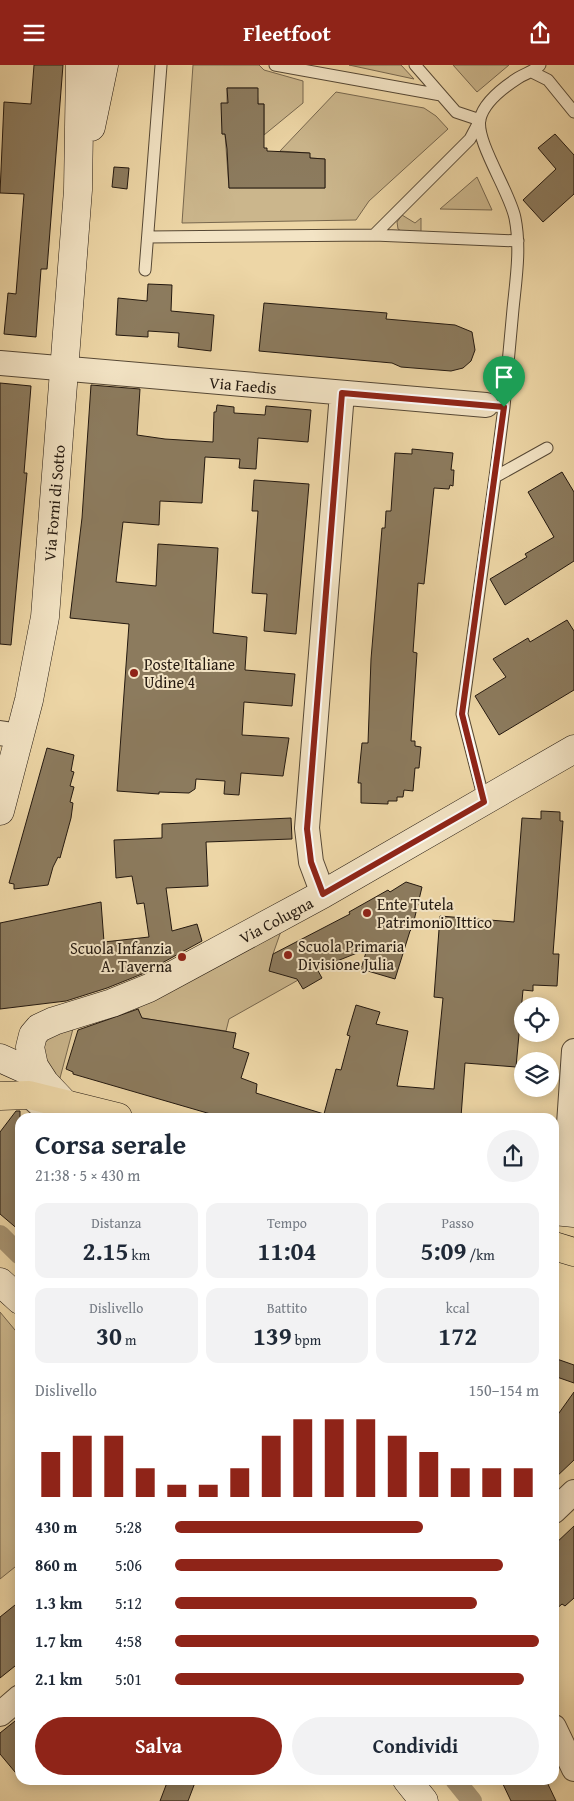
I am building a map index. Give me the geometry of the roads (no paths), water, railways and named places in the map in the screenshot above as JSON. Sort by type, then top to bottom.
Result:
[{"type":"main road","name":"Via Forni di Sotto","points":[[0,811],[10,735],[45,617],[78,190],[80,65]]},
{"type":"main road","name":"Via Forni di Sotto","points":[[78,190],[104,65]]},
{"type":"main road","name":"Via Colugna","points":[[13,1091],[31,1058],[30,1047],[34,1035],[39,1028],[54,1021],[131,996],[323,894],[574,749]]},
{"type":"main road","points":[[0,1058],[13,1091],[58,1110],[84,1113]]},
{"type":"main road","points":[[13,1091],[58,1110]]},
{"type":"main road","points":[[559,1248],[574,1252]]},
{"type":"main road","points":[[0,1282],[15,1296]]},
{"type":"main road","points":[[411,1785],[424,1801]]},
{"type":"street","name":"Via Faedis","points":[[0,363],[495,406]]},
{"type":"street","points":[[323,894],[311,862],[307,829],[342,393]]},
{"type":"street","points":[[563,1212],[574,1051]]},
{"type":"street","points":[[559,1506],[574,1491]]},
{"type":"street","points":[[0,1714],[15,1701]]},
{"type":"street","points":[[563,1737],[574,1769]]},
{"type":"lane","points":[[145,271],[161,65]]},
{"type":"lane","points":[[415,65],[456,112],[480,120]]},
{"type":"lane","points":[[284,66],[441,95]]},
{"type":"lane","points":[[374,235],[470,139],[485,108],[492,99],[518,77],[536,69],[548,80],[574,112]]},
{"type":"lane","points":[[480,120],[482,138],[512,202],[518,241],[517,277],[495,406],[494,477],[462,714],[484,802]]},
{"type":"lane","points":[[148,237],[374,235],[518,241]]},
{"type":"lane","points":[[494,477],[547,448]]},
{"type":"waterway","points":[[0,1235],[15,1250]]},
{"type":"waterway","points":[[459,1785],[472,1801]]},
{"type":"place","name":"Poste Italiane Udine 4","points":[[134,673]]},
{"type":"place","name":"Ente Tutela Patrimonio Ittico","points":[[367,913]]},
{"type":"place","name":"Scuola Primaria Divisione Julia","points":[[288,955]]},
{"type":"place","name":"Scuola Infanzia A. Taverna","points":[[182,957]]}]
